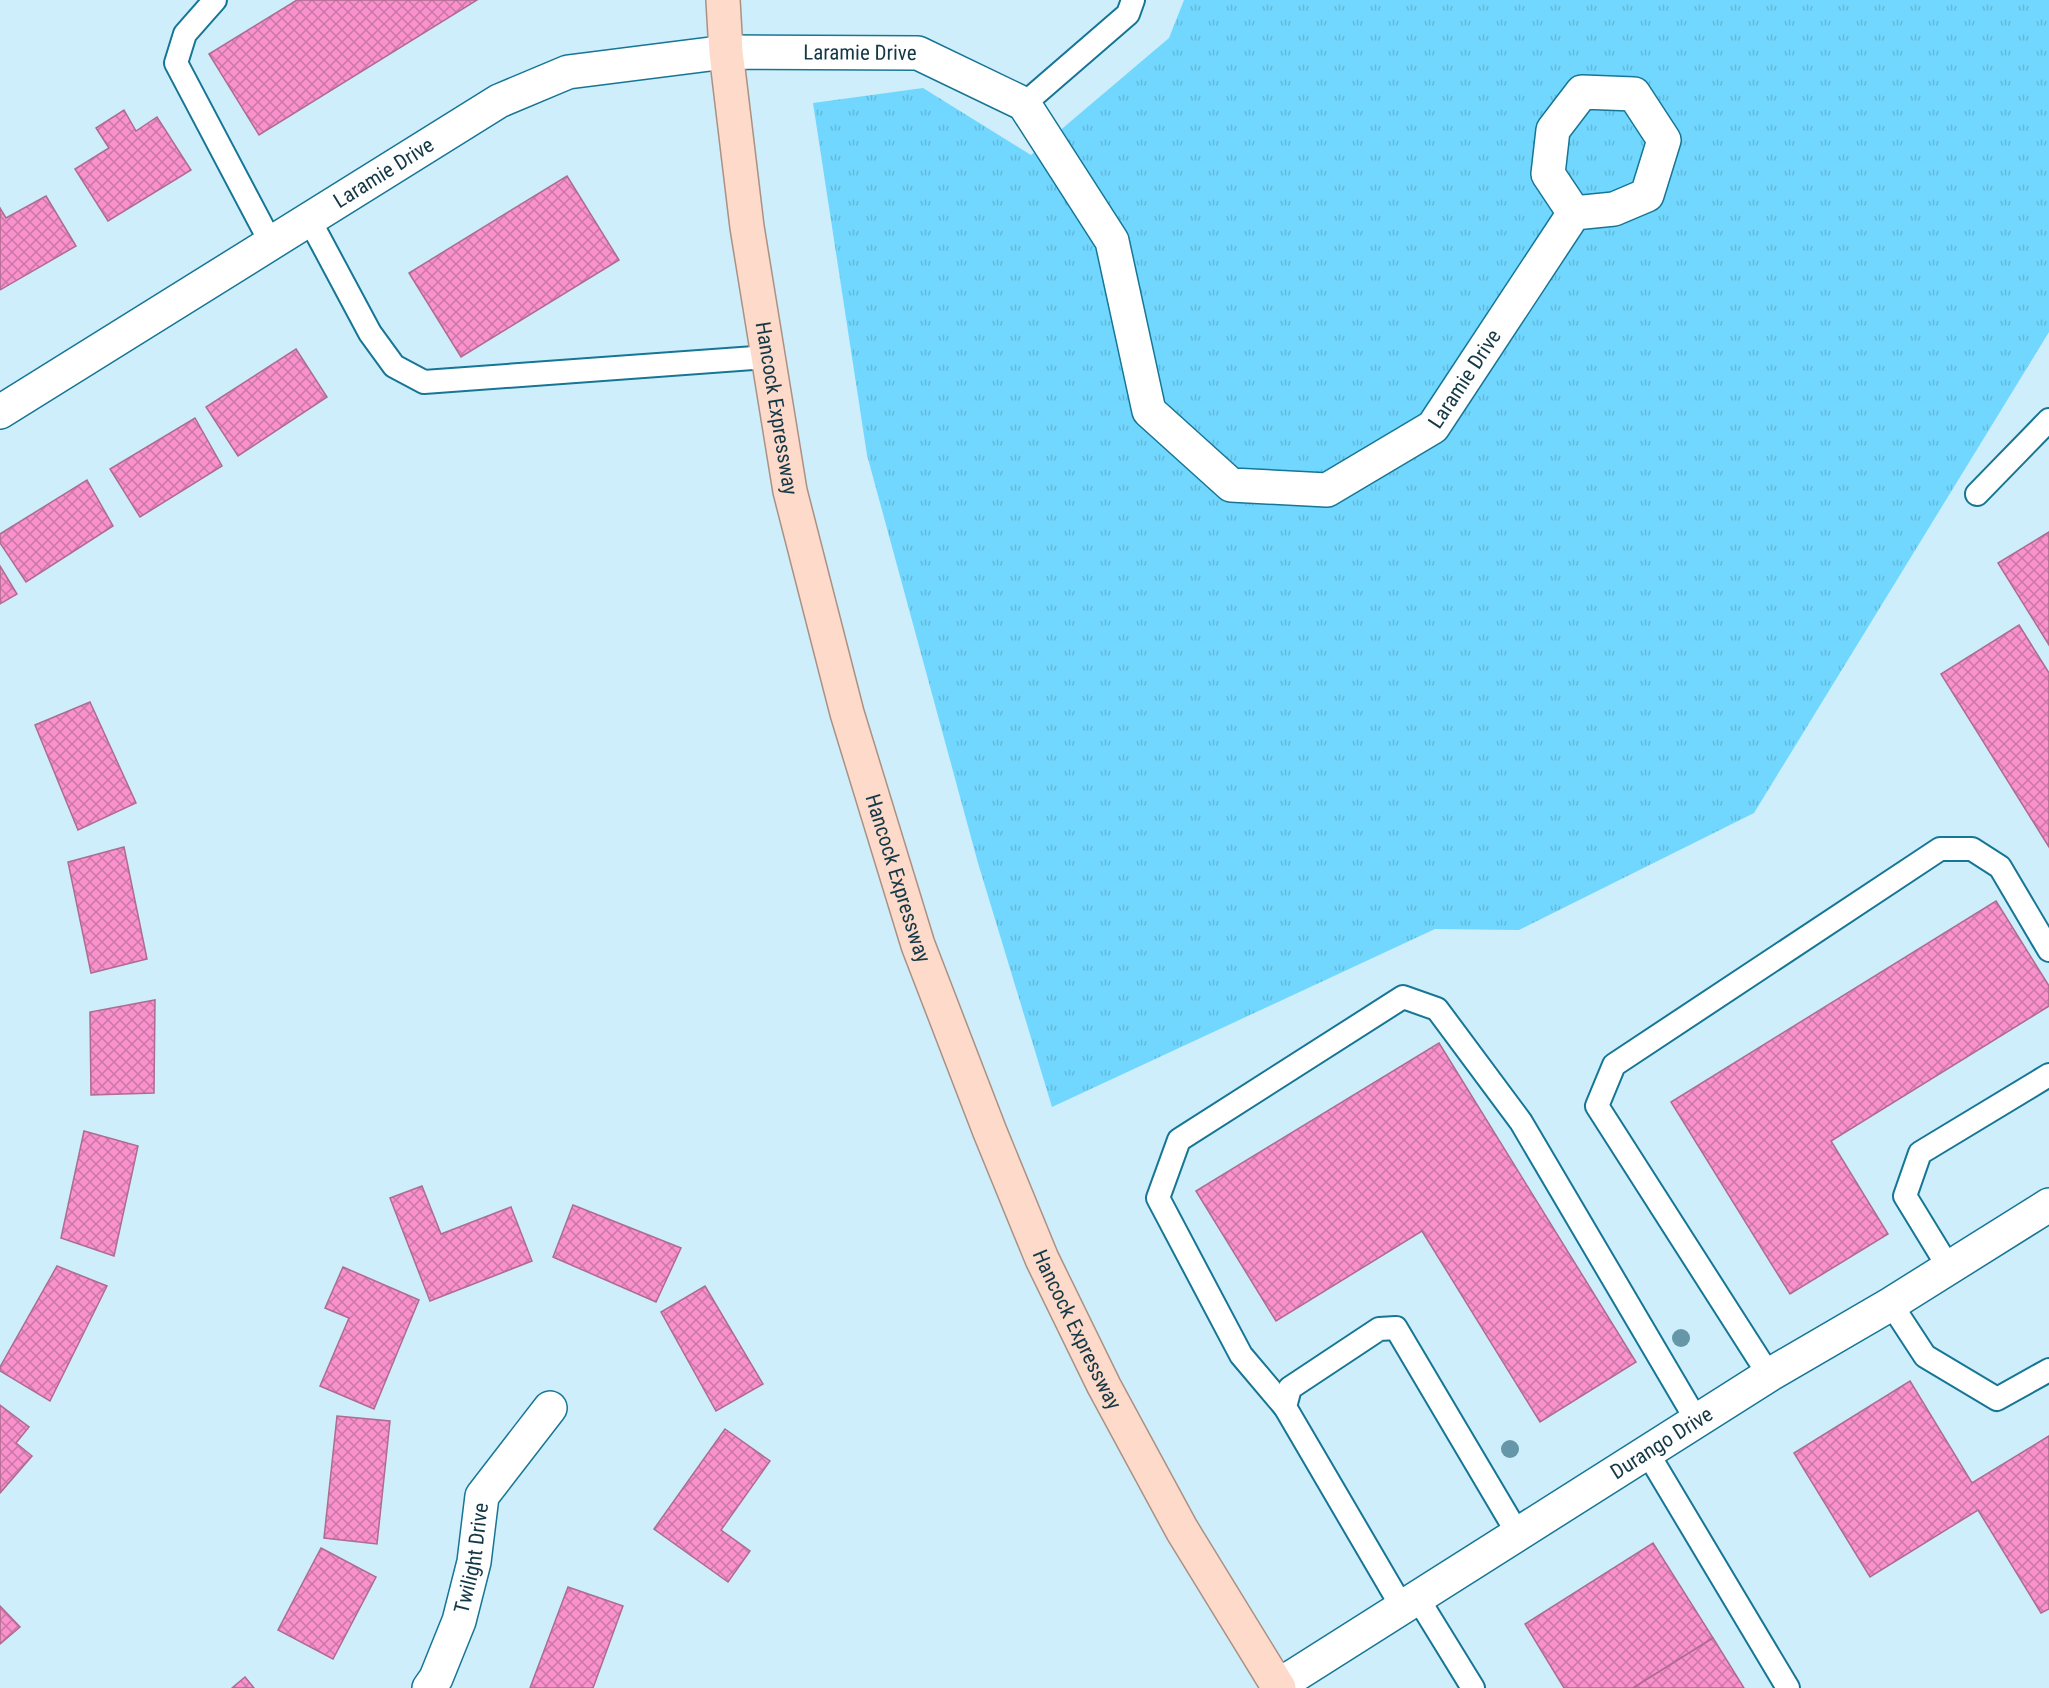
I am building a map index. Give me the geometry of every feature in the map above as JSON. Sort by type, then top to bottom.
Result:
[{"type":"main road","name":"Hancock Expressway","points":[[723,0],[726,52],[747,228],[790,491],[847,713],[918,945],[1042,1259],[1104,1386],[1182,1530],[1278,1687]]},
{"type":"street","name":"Laramie Drive","points":[[0,412],[499,101],[568,72],[726,52],[918,53],[1024,104],[1112,241],[1149,411],[1231,485],[1327,490],[1433,427],[1574,213]]},
{"type":"street","name":"Durango Drive","points":[[1278,1687],[1769,1375],[1891,1305],[2049,1205]]},
{"type":"street","name":"Twilight Drive","points":[[429,1688],[436,1678],[459,1621],[474,1562],[482,1496],[550,1408]]},
{"type":"lane","points":[[215,0],[185,34],[176,63],[271,243]]},
{"type":"lane","points":[[1024,104],[1128,14],[1133,0]]},
{"type":"lane","points":[[309,219],[370,333],[394,366],[424,382],[768,357]]},
{"type":"lane","points":[[1977,494],[2049,420]]},
{"type":"lane","points":[[1769,1375],[1597,1106],[1614,1065],[1940,849],[1972,849],[2000,867],[2049,950]]},
{"type":"lane","points":[[1473,1688],[1410,1602],[1285,1407],[1241,1355],[1158,1198],[1179,1140],[1403,997],[1437,1009],[1521,1122],[1697,1421]]},
{"type":"lane","points":[[1949,1268],[1905,1196],[1920,1153],[2049,1075]]},
{"type":"lane","points":[[1891,1305],[1925,1356],[1997,1399],[2049,1370]]},
{"type":"lane","points":[[1285,1407],[1290,1388],[1379,1329],[1396,1328],[1518,1534]]},
{"type":"lane","points":[[1647,1452],[1788,1688]]},
{"type":"green space","points":[[1184,0],[2049,0],[2049,332],[1754,813],[1519,930],[1435,929],[1052,1107],[978,863],[867,455],[813,103],[923,88],[1031,155],[1169,38]]},
{"type":"building","points":[[297,0],[477,0],[259,135],[209,54]]},
{"type":"building","points":[[124,110],[136,131],[157,117],[191,170],[108,221],[75,169],[109,148],[96,128]]},
{"type":"building","points":[[567,176],[619,260],[461,357],[409,273]]},
{"type":"building","points":[[46,196],[76,246],[0,290],[0,208],[6,218]]},
{"type":"building","points":[[296,349],[327,397],[238,456],[206,407]]},
{"type":"building","points":[[195,418],[222,466],[140,517],[110,469]]},
{"type":"building","points":[[87,480],[113,526],[26,582],[0,543],[0,534]]},
{"type":"building","points":[[2049,532],[2049,645],[1998,563]]},
{"type":"building","points":[[0,566],[17,594],[0,604]]},
{"type":"building","points":[[2019,625],[2049,673],[2049,847],[1941,674]]},
{"type":"building","points":[[90,702],[136,803],[78,830],[35,725]]},
{"type":"building","points":[[124,847],[147,959],[91,973],[68,862]]},
{"type":"building","points":[[1996,901],[2049,986],[2049,1006],[1831,1141],[1888,1234],[1790,1294],[1671,1102]]},
{"type":"building","points":[[155,1000],[154,1093],[91,1095],[90,1012]]},
{"type":"building","points":[[1439,1043],[1636,1362],[1540,1422],[1422,1231],[1276,1321],[1196,1191]]},
{"type":"building","points":[[84,1131],[138,1146],[114,1256],[61,1238]]},
{"type":"building","points":[[422,1186],[441,1234],[511,1207],[532,1261],[430,1301],[390,1198]]},
{"type":"building","points":[[573,1205],[681,1248],[656,1302],[553,1257]]},
{"type":"building","points":[[57,1266],[107,1286],[50,1401],[0,1371],[0,1367]]},
{"type":"building","points":[[343,1267],[419,1300],[374,1409],[320,1386],[349,1318],[325,1308]]},
{"type":"building","points":[[705,1286],[763,1384],[716,1411],[661,1312]]},
{"type":"building","points":[[1910,1381],[1972,1483],[2049,1436],[2049,1609],[2041,1613],[1978,1510],[1870,1577],[1794,1453]]},
{"type":"building","points":[[0,1405],[29,1427],[16,1443],[32,1456],[0,1493]]},
{"type":"building","points":[[337,1416],[390,1421],[377,1544],[324,1538]]},
{"type":"building","points":[[725,1429],[770,1461],[721,1530],[750,1551],[728,1582],[654,1529]]},
{"type":"building","points":[[1653,1543],[1713,1638],[1633,1688],[1564,1688],[1525,1624]]},
{"type":"building","points":[[321,1548],[376,1577],[333,1659],[278,1630]]},
{"type":"building","points":[[568,1587],[623,1606],[593,1688],[530,1688]]},
{"type":"building","points":[[0,1606],[20,1627],[0,1644]]},
{"type":"building","points":[[1713,1638],[1744,1688],[1633,1688]]},
{"type":"building","points":[[245,1677],[254,1688],[232,1688]]}]
